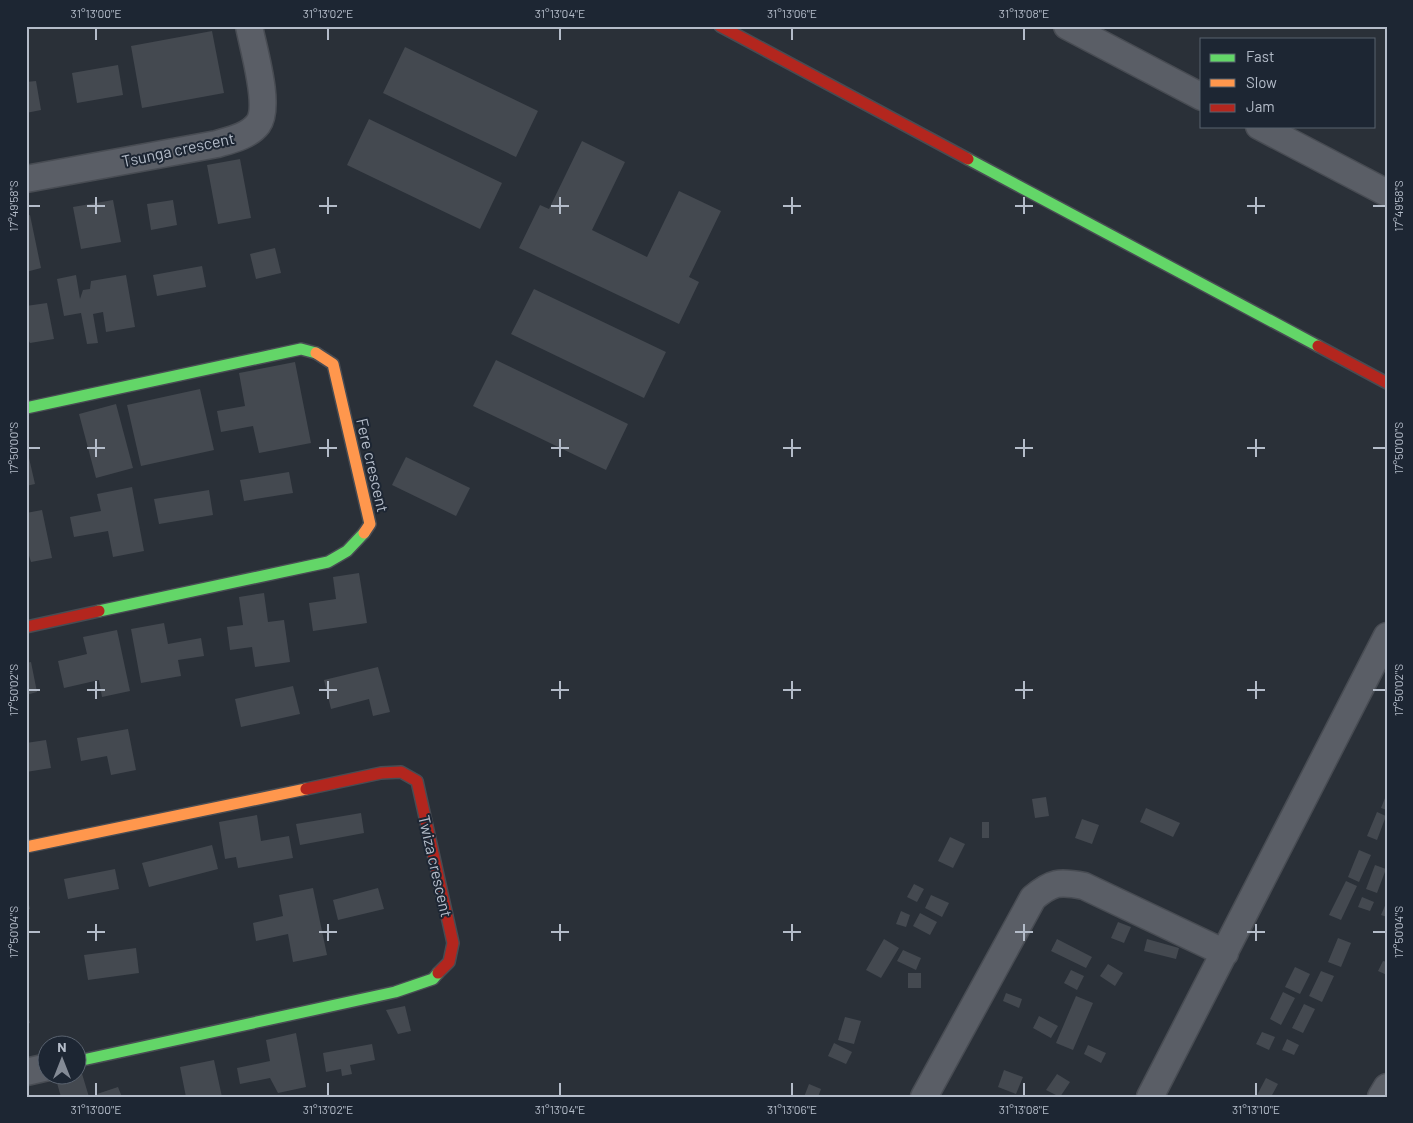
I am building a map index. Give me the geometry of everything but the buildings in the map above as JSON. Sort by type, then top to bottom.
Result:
[{"type":"street","name":"Tsunga crescent","points":[[26,180],[218,144],[239,138],[258,124],[264,105],[249,26]]},
{"type":"street","points":[[720,26],[1387,383]]},
{"type":"street","points":[[1067,26],[1200,95]]},
{"type":"street","points":[[1263,128],[1387,193]]},
{"type":"street","name":"Fere crescent","points":[[26,408],[301,349],[316,353],[333,364],[370,524],[361,541],[346,553],[328,562],[26,627]]},
{"type":"street","points":[[1150,1097],[1387,636]]},
{"type":"street","name":"Twiza crescent","points":[[26,847],[381,773],[401,772],[417,781],[454,943],[449,962],[433,979],[394,992],[88,1059]]},
{"type":"street","points":[[924,1097],[1033,898],[1049,885],[1066,882],[1084,886],[1225,953]]},
{"type":"street","points":[[1381,1097],[1387,1087]]},
{"type":"traffic: fast","points":[[968,159],[1318,346]]},
{"type":"traffic: fast","points":[[26,408],[301,349],[316,353]]},
{"type":"traffic: fast","points":[[99,611],[328,562],[347,551],[364,533]]},
{"type":"traffic: fast","points":[[88,1059],[395,992],[433,979],[438,973]]},
{"type":"traffic: slow","points":[[316,353],[333,364],[370,524],[364,533]]},
{"type":"traffic: slow","points":[[26,847],[306,789]]},
{"type":"traffic: jam","points":[[720,26],[968,159]]},
{"type":"traffic: jam","points":[[1318,346],[1387,383]]},
{"type":"traffic: jam","points":[[26,627],[99,611]]},
{"type":"traffic: jam","points":[[306,789],[381,773],[401,772],[417,781],[453,943],[449,962],[438,973]]}]
